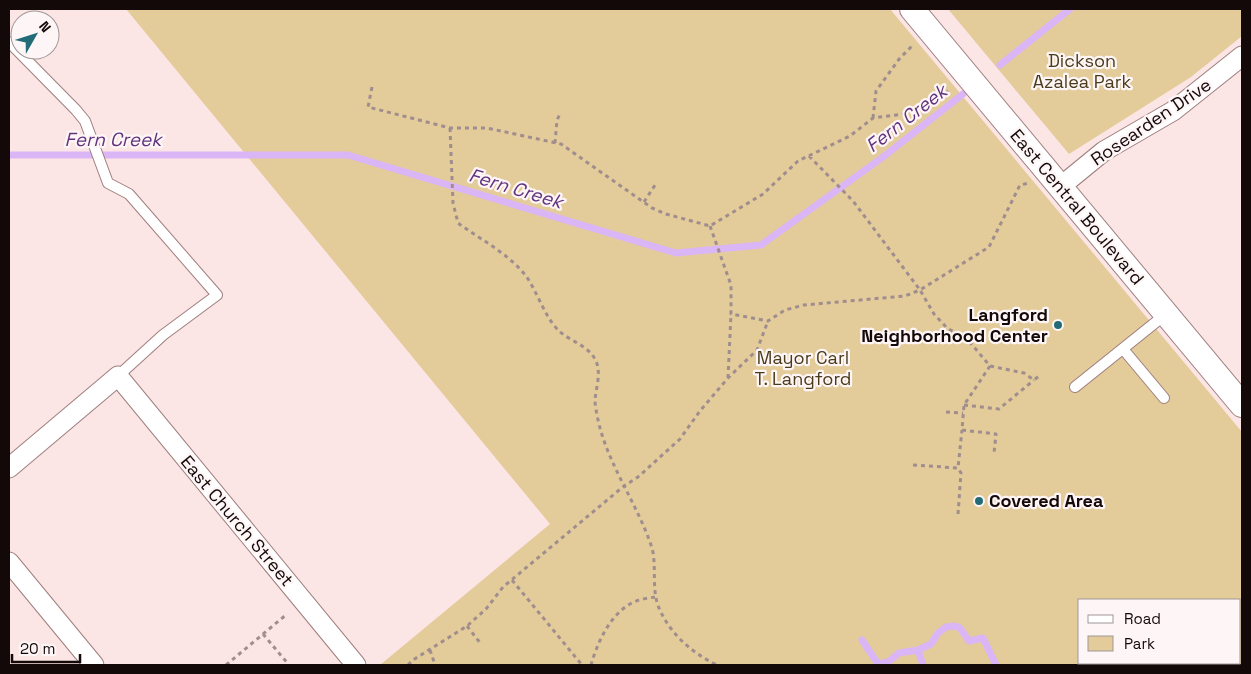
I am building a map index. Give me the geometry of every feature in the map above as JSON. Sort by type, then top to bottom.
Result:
[{"type":"street","name":"East Central Boulevard","points":[[912,9],[1242,405]]},
{"type":"street","name":"Rosearden Drive","points":[[1060,187],[1104,151],[1173,111],[1242,56]]},
{"type":"street","points":[[9,468],[118,376]]},
{"type":"street","name":"East Church Street","points":[[118,376],[356,665]]},
{"type":"street","points":[[9,562],[94,665]]},
{"type":"lane","points":[[9,42],[85,121],[108,183],[129,194],[217,295],[163,335],[118,376]]},
{"type":"lane","points":[[1075,387],[1166,314]]},
{"type":"lane","points":[[1123,349],[1164,398]]},
{"type":"path","points":[[873,118],[876,91],[900,58],[914,44]]},
{"type":"path","points":[[372,87],[368,107],[450,128],[487,128],[561,144],[644,202],[666,214],[710,226],[763,194],[798,161],[850,136],[873,118],[904,114],[953,90]]},
{"type":"path","points":[[555,143],[557,120],[560,114]]},
{"type":"path","points":[[450,128],[453,203],[458,223],[512,260],[534,289],[544,309],[560,331],[585,348],[595,360],[599,381],[595,400],[597,417],[616,472],[642,521],[652,550],[658,607],[682,642],[704,659],[717,665]]},
{"type":"path","points":[[809,156],[853,201],[920,290],[934,314],[947,328],[968,340],[990,366],[1024,373],[1034,380]]},
{"type":"path","points":[[644,202],[657,182]]},
{"type":"path","points":[[408,665],[467,626],[486,609],[504,587],[624,486],[638,477],[680,439],[728,378],[757,350],[768,321],[785,310],[804,305],[905,296],[920,290],[989,247],[1020,185],[1033,182]]},
{"type":"path","points":[[710,226],[731,285],[728,378]]},
{"type":"path","points":[[731,314],[768,321]]},
{"type":"path","points":[[958,514],[960,473],[958,468],[964,405],[990,366]]},
{"type":"path","points":[[964,405],[999,409],[1039,376]]},
{"type":"path","points":[[946,412],[963,413]]},
{"type":"path","points":[[962,430],[996,434],[994,453]]},
{"type":"path","points":[[913,465],[958,468]]},
{"type":"path","points":[[512,580],[582,665]]},
{"type":"path","points":[[591,665],[596,647],[604,631],[617,616],[629,604],[656,597]]},
{"type":"path","points":[[226,665],[287,614]]},
{"type":"path","points":[[467,626],[481,644]]},
{"type":"path","points":[[263,634],[289,665]]},
{"type":"path","points":[[430,650],[435,665]]},
{"type":"green space","name":"Mayor Carl T. Langford","points":[[126,9],[890,9],[1242,432],[1242,665],[380,665],[550,524]]},
{"type":"green space","name":"Dickson Azalea Park","points":[[948,9],[1242,9],[1242,36],[1191,77],[1069,154]]},
{"type":"waterway","name":"Fern Creek","points":[[1000,65],[1070,9]]},
{"type":"waterway","name":"Fern Creek","points":[[9,155],[348,155],[676,253],[761,245],[883,157],[963,94]]},
{"type":"waterway","points":[[862,640],[878,664],[888,662],[899,653],[918,650],[931,644],[938,633],[946,627],[955,626],[960,628],[969,641],[983,638],[996,665]]},
{"type":"waterway","points":[[918,650],[923,665]]},
{"type":"place","name":"Langford Neighborhood Center","points":[[1058,325]]},
{"type":"place","name":"Covered Area","points":[[979,501]]}]
